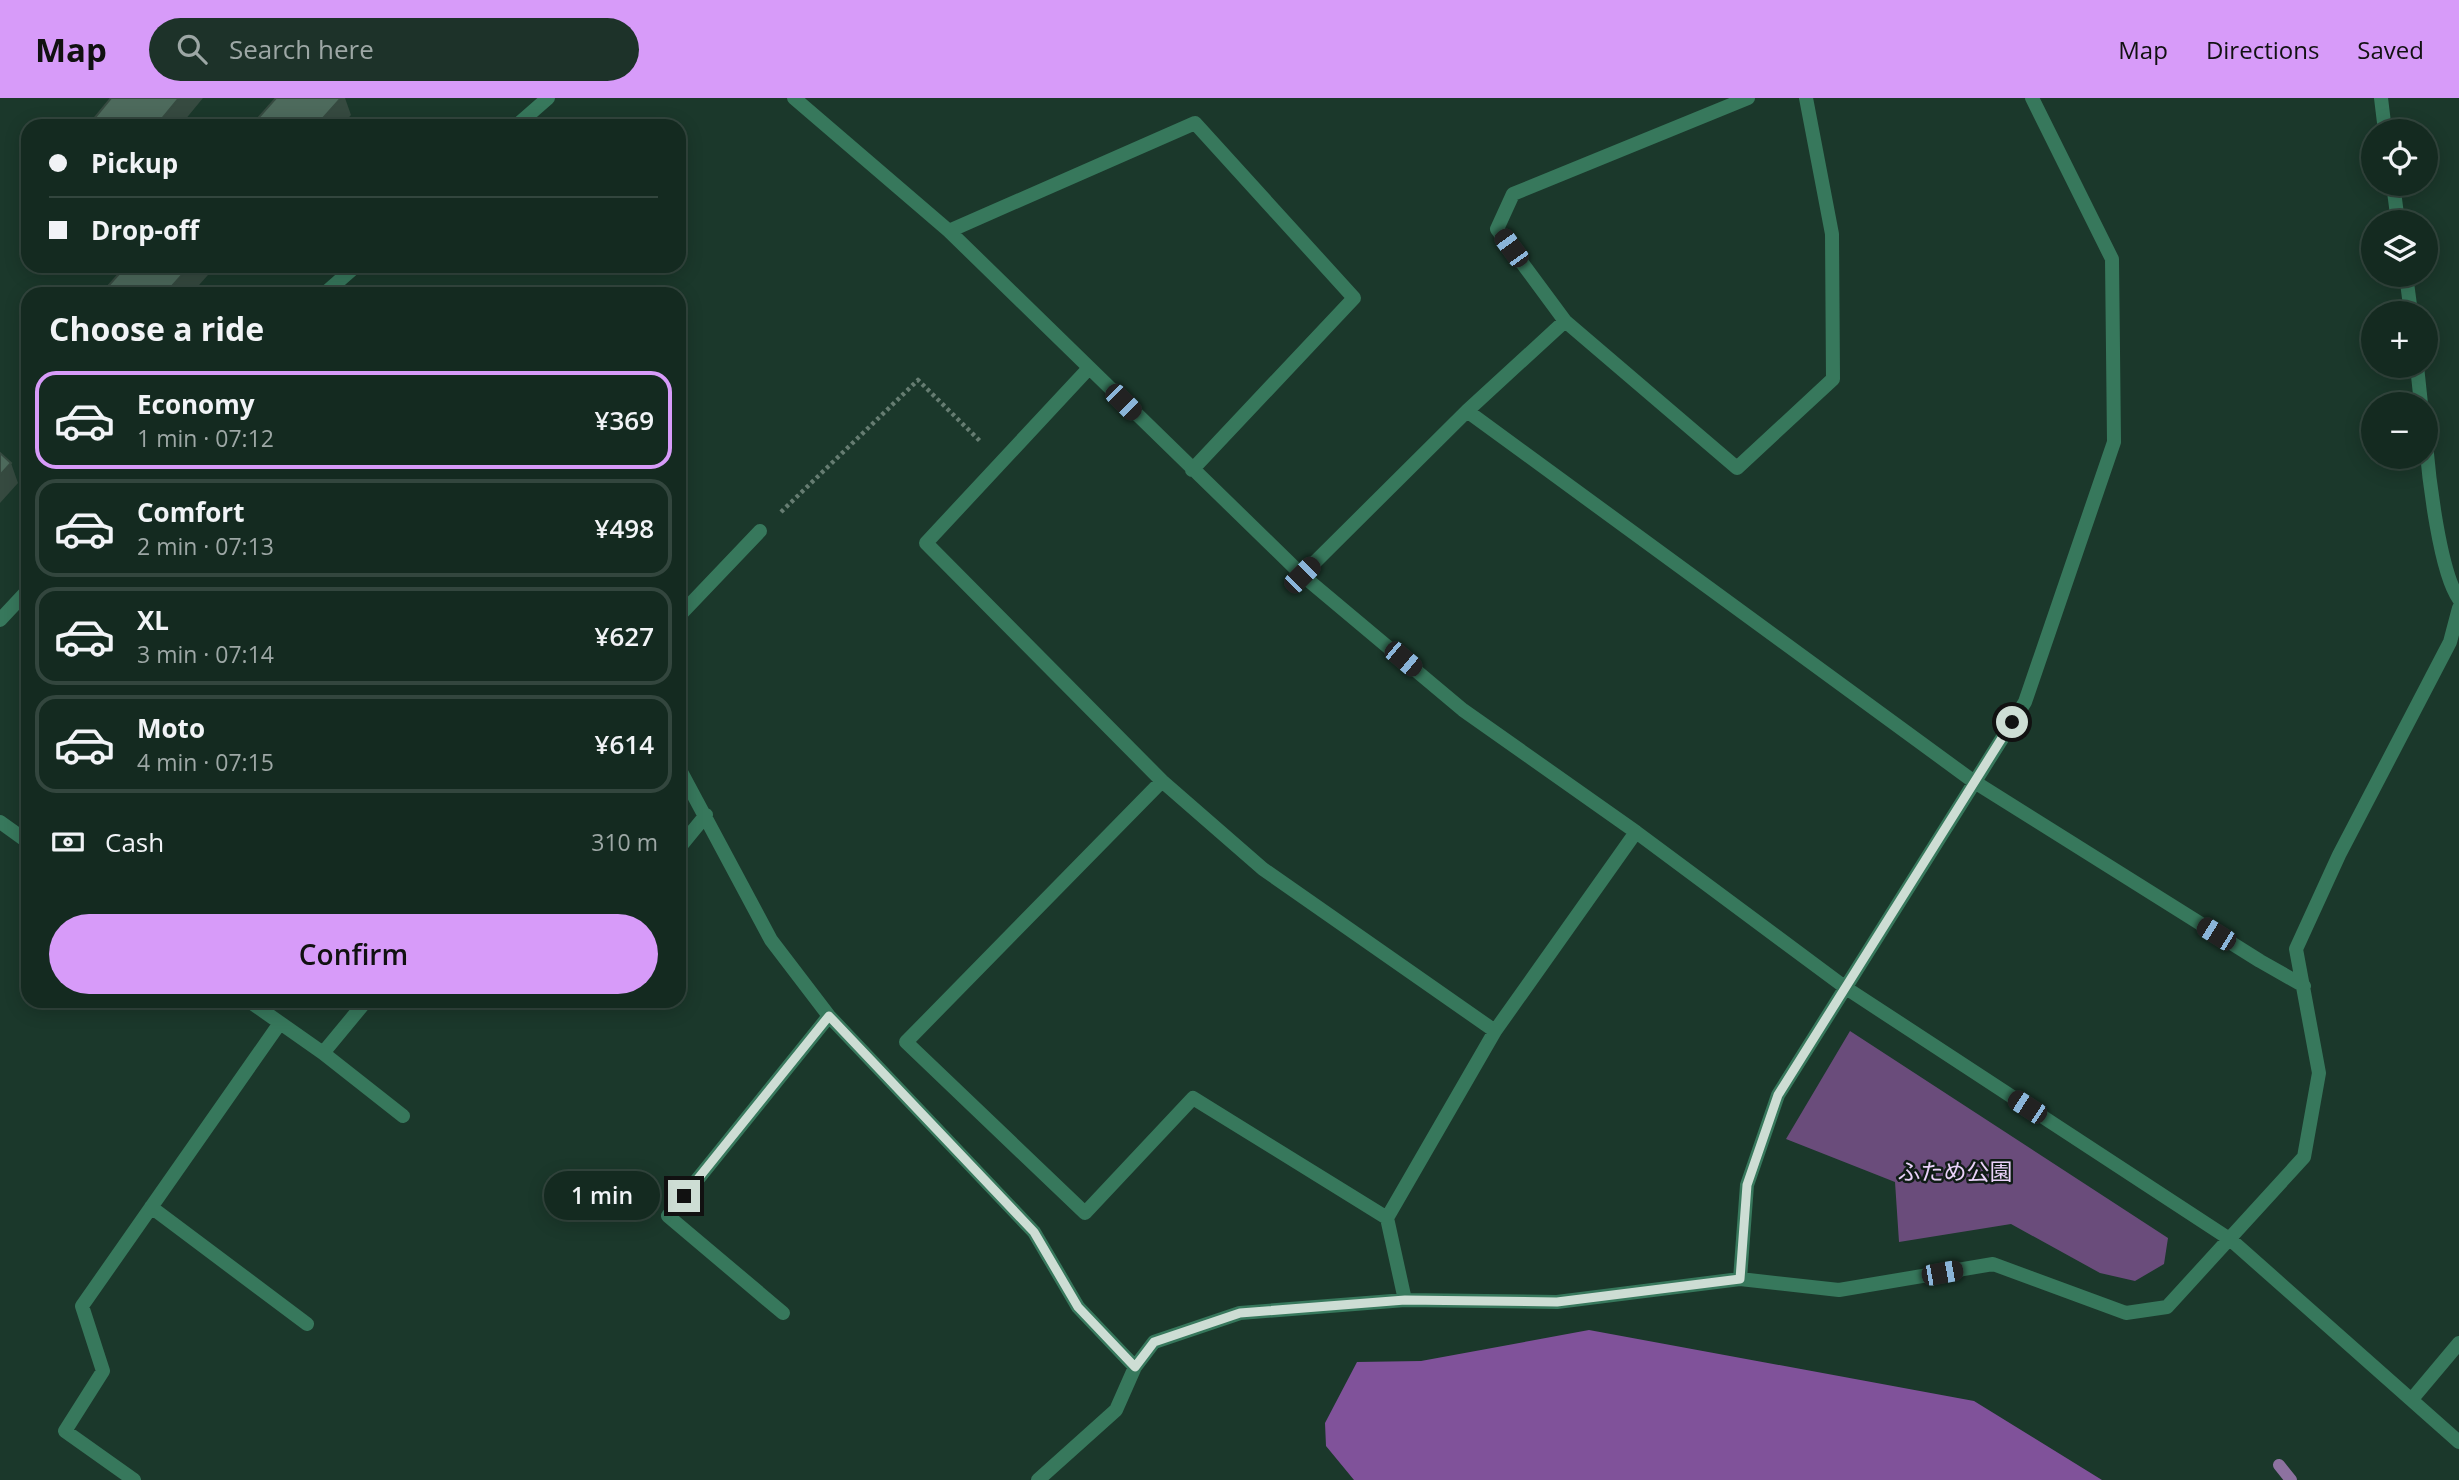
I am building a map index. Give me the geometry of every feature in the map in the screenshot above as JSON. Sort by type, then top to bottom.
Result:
[{"type":"street","points":[[524,119],[548,98]]},
{"type":"street","points":[[794,98],[949,231],[1302,575],[1463,710],[1636,832],[1846,988],[2231,1240],[2459,1442]]},
{"type":"street","points":[[1748,98],[1513,194],[1497,229],[1565,321],[1737,468],[1833,379],[1832,234],[1806,98]]},
{"type":"street","points":[[1740,1279],[1747,1185],[1778,1095],[2025,702],[2114,442],[2112,259],[2032,98]]},
{"type":"street","points":[[2381,98],[2384,119]]},
{"type":"street","points":[[949,231],[1195,123],[1354,298],[1192,470]]},
{"type":"street","points":[[332,287],[348,273]]},
{"type":"street","points":[[1302,575],[1467,411],[1565,321]]},
{"type":"street","points":[[1089,368],[926,543],[1161,781],[1264,869],[1495,1031]]},
{"type":"street","points":[[1467,411],[1973,781],[2304,986]]},
{"type":"street","points":[[2429,469],[2432,501],[2448,570],[2459,599]]},
{"type":"street","points":[[686,609],[761,531]]},
{"type":"street","points":[[0,620],[21,598]]},
{"type":"street","points":[[1038,1480],[1116,1410],[1135,1367],[1154,1342],[1240,1313],[1405,1300],[1557,1302],[1740,1279],[1839,1290],[1993,1264],[2126,1314],[2167,1307],[2304,1157],[2319,1073],[2296,949],[2339,855],[2451,642],[2459,608]]},
{"type":"street","points":[[686,780],[771,940],[829,1016],[1034,1232],[1078,1307],[1135,1367]]},
{"type":"street","points":[[1161,781],[906,1042],[1085,1213],[1193,1098],[1387,1218]]},
{"type":"street","points":[[686,839],[706,815]]},
{"type":"street","points":[[0,822],[21,837]]},
{"type":"street","points":[[1405,1300],[1387,1218],[1495,1031],[1636,832]]},
{"type":"street","points":[[259,1008],[323,1053],[403,1116]]},
{"type":"street","points":[[323,1053],[360,1008]]},
{"type":"street","points":[[783,1313],[668,1216],[829,1016]]},
{"type":"street","points":[[134,1480],[65,1430],[103,1371],[82,1306],[280,1023]]},
{"type":"street","points":[[152,1206],[307,1324]]},
{"type":"street","points":[[2412,1399],[2459,1343]]},
{"type":"path","points":[[761,531],[918,380],[1001,462]]},
{"type":"green space","name":"ふため公園","points":[[1850,1031],[2168,1238],[2164,1264],[2135,1281],[2100,1273],[2011,1224],[1899,1242],[1895,1182],[1786,1139]]},
{"type":"shaded area","points":[[1589,1330],[1974,1401],[2102,1480],[1354,1480],[1326,1446],[1325,1423],[1357,1362],[1421,1361]]},
{"type":"building","points":[[111,98],[179,98],[162,119],[94,119]]},
{"type":"building","points":[[276,98],[341,98],[322,119],[257,119]]},
{"type":"building","points":[[120,273],[184,273],[171,287],[107,287]]},
{"type":"building","points":[[0,453],[11,463],[0,475]]},
{"type":"waterway","points":[[2279,1465],[2291,1480]]},
{"type":"route","points":[[684,1196],[829,1016],[1034,1232],[1078,1307],[1135,1367],[1154,1342],[1240,1313],[1405,1300],[1557,1302],[1740,1279],[1747,1185],[1778,1095],[2012,722]]}]
